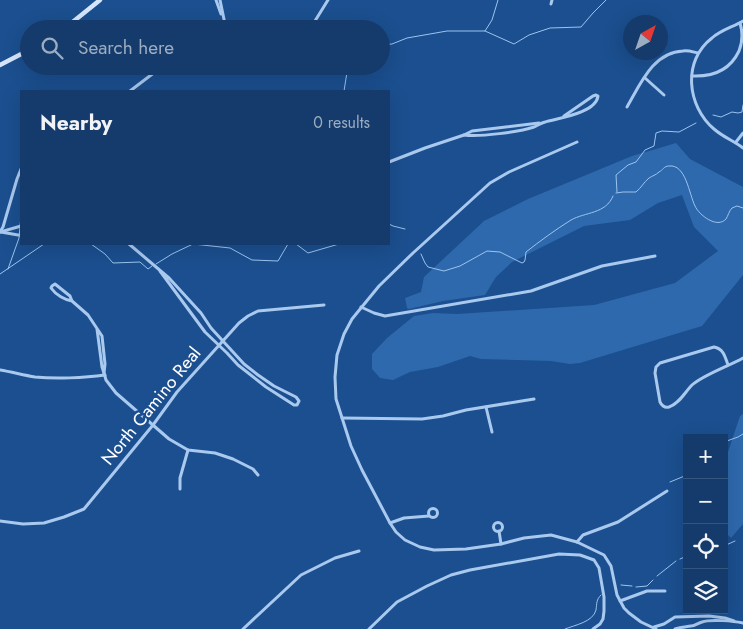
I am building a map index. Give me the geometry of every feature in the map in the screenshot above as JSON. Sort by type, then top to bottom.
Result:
[{"type":"main road","points":[[75,20],[100,0]]},
{"type":"main road","points":[[0,65],[20,55]]},
{"type":"street","points":[[216,0],[223,20]]},
{"type":"street","points":[[220,0],[222,17]]},
{"type":"street","points":[[316,20],[328,0]]},
{"type":"street","points":[[692,76],[709,75],[730,65],[742,42],[743,30],[741,22],[713,37],[698,53],[693,68],[692,76],[691,87],[699,112],[714,129],[743,148]]},
{"type":"street","points":[[627,107],[654,63],[673,52],[686,50],[698,53]]},
{"type":"street","points":[[131,90],[151,75]]},
{"type":"street","points":[[645,78],[664,95]]},
{"type":"street","points":[[390,162],[464,135],[502,133],[533,127],[564,116],[593,96],[598,96],[598,100],[592,106],[572,116],[564,116]]},
{"type":"street","points":[[736,142],[743,133]]},
{"type":"street","points":[[577,142],[509,172],[490,183],[379,286],[352,319],[344,334],[337,355],[335,377],[336,399],[351,446],[396,532],[405,540],[420,547],[434,550],[466,549],[551,535],[577,542],[600,553],[611,566],[614,586],[620,601],[629,613],[652,628],[664,624],[675,617],[709,616],[743,623]]},
{"type":"street","points":[[0,232],[20,172]]},
{"type":"street","points":[[0,232],[20,226]]},
{"type":"street","points":[[0,232],[20,235]]},
{"type":"street","points":[[130,245],[169,278],[244,364],[274,386],[296,397],[299,401],[298,405],[289,402],[252,376],[204,332],[160,271]]},
{"type":"street","points":[[361,307],[385,316],[531,292],[602,266],[655,256]]},
{"type":"street","points":[[72,301],[70,296],[61,288],[55,284],[52,286],[51,288],[54,292],[72,301],[88,315],[97,329],[104,374],[109,385],[116,393],[168,439],[188,450],[225,456],[250,467],[258,475]]},
{"type":"street","name":"North Camino Real","points":[[0,521],[23,524],[44,522],[84,509],[153,425],[177,392],[242,320],[254,313],[269,310],[324,305]]},
{"type":"street","points":[[728,365],[719,346],[656,364],[655,373],[660,402],[663,408],[672,406],[693,384],[743,358]]},
{"type":"street","points":[[0,370],[35,377],[59,378],[104,374]]},
{"type":"street","points":[[342,418],[422,419],[534,399]]},
{"type":"street","points":[[486,407],[492,432]]},
{"type":"street","points":[[180,489],[180,478],[188,450]]},
{"type":"street","points":[[577,542],[583,535],[618,522],[667,491]]},
{"type":"street","points":[[390,523],[404,518],[429,516]]},
{"type":"street","points":[[499,531],[501,544]]},
{"type":"street","points":[[243,629],[301,575],[335,558],[359,551]]},
{"type":"street","points":[[369,629],[397,602],[452,575],[559,554],[580,555],[594,560],[599,568],[604,597],[604,611],[600,624],[593,629]]},
{"type":"street","points":[[620,601],[647,591],[665,590]]},
{"type":"street","points":[[675,629],[682,626],[694,626],[702,622],[734,621]]},
{"type":"shaded area","points":[[676,143],[690,159],[743,187],[743,275],[702,326],[580,363],[481,359],[470,356],[438,367],[410,372],[393,380],[380,378],[372,369],[372,354],[387,338],[414,316],[433,313],[457,314],[594,305],[675,283],[718,251],[694,227],[682,195],[658,203],[630,220],[584,226],[512,262],[496,277],[485,295],[443,301],[409,309],[407,308],[405,298],[421,292],[424,277],[484,221],[528,199],[632,156]]},
{"type":"shaded area","points":[[743,414],[743,524],[731,538],[728,535],[728,452],[740,416]]},
{"type":"waterway","points":[[390,44],[407,38],[447,31],[485,31],[492,20],[498,0]]},
{"type":"waterway","points":[[485,31],[514,44],[529,35],[550,28],[581,27],[606,0]]},
{"type":"waterway","points":[[344,90],[347,75]]},
{"type":"waterway","points":[[713,115],[721,117],[732,112],[742,112],[743,105]]},
{"type":"waterway","points":[[617,192],[616,175],[628,165],[636,162],[645,150],[654,146],[656,133],[662,131],[679,132],[696,123]]},
{"type":"waterway","points":[[616,193],[636,192],[649,178],[669,166],[675,167],[683,175],[697,210],[709,220],[722,222],[726,219],[732,208],[737,206],[743,208]]},
{"type":"waterway","points":[[421,254],[428,267],[444,271],[460,266],[487,251],[500,252],[522,263],[525,260],[526,252],[542,240],[571,220],[595,212],[605,206],[613,196]]},
{"type":"waterway","points":[[390,224],[405,229]]},
{"type":"waterway","points":[[8,269],[19,238],[20,226]]},
{"type":"waterway","points":[[0,274],[43,245]]},
{"type":"waterway","points":[[92,245],[105,254],[113,263],[140,262],[148,269],[152,266]]},
{"type":"waterway","points":[[156,264],[191,245]]},
{"type":"waterway","points":[[202,245],[230,248],[252,260],[278,261],[287,245]]},
{"type":"waterway","points":[[297,245],[308,253],[336,245]]},
{"type":"waterway","points":[[728,441],[743,434]]},
{"type":"waterway","points":[[670,482],[683,477]]},
{"type":"waterway","points":[[728,544],[735,541]]},
{"type":"waterway","points":[[657,576],[676,561]]},
{"type":"waterway","points":[[636,587],[647,586],[653,580]]},
{"type":"waterway","points":[[621,585],[632,586]]},
{"type":"waterway","points":[[565,629],[591,617],[596,610],[597,600],[601,595]]}]
